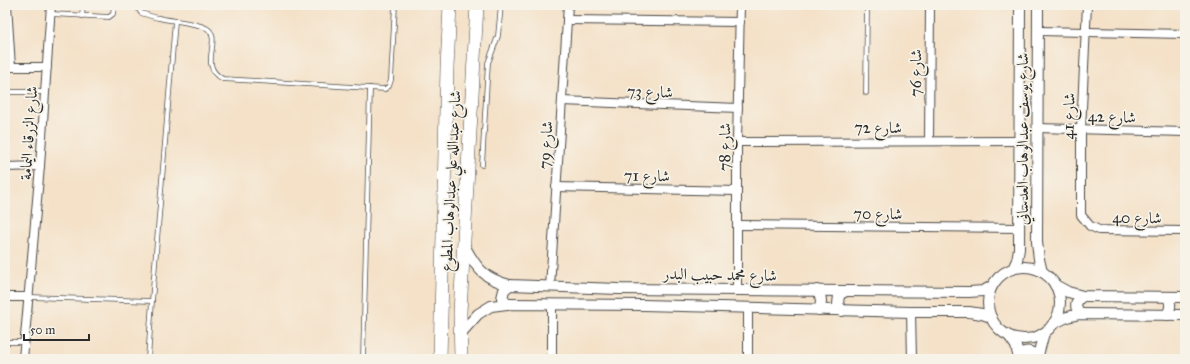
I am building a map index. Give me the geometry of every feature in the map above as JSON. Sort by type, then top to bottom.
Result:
[{"type":"main road","name":"شارع عبدالله علي عبدالوهاب المطوع","points":[[440,359],[447,68],[450,5]]},
{"type":"main road","name":"شارع عبدالله علي عبدالوهاب المطوع","points":[[461,359],[460,312],[477,5]]},
{"type":"street","points":[[7,5],[11,67],[47,67]]},
{"type":"street","name":"شارع 79","points":[[550,287],[568,5]]},
{"type":"street","name":"شارع 78","points":[[737,289],[737,142],[740,5]]},
{"type":"street","name":"شارع 76","points":[[929,141],[930,5]]},
{"type":"street","name":"شارع يوسف عبدالوهاب العدساني","points":[[1012,269],[1018,256],[1019,228],[1020,5]]},
{"type":"street","name":"شارع يوسف عبدالوهاب العدساني","points":[[1038,5],[1037,242],[1042,272]]},
{"type":"street","name":"شارع 41","points":[[1087,5],[1081,129],[1080,211],[1083,219],[1090,226]]},
{"type":"street","name":"شارع الزرقاء اليمامة","points":[[23,359],[40,166],[51,9]]},
{"type":"street","points":[[567,20],[740,22]]},
{"type":"street","points":[[1038,31],[1185,34]]},
{"type":"street","points":[[1020,63],[1022,66],[1029,68],[1036,64],[1038,60]]},
{"type":"street","points":[[1020,86],[1030,81],[1038,90]]},
{"type":"street","name":"شارع 73","points":[[562,101],[738,108]]},
{"type":"street","name":"شارع 42","points":[[1037,128],[1185,132]]},
{"type":"street","name":"شارع 72","points":[[737,142],[1019,141]]},
{"type":"street","points":[[5,167],[40,166]]},
{"type":"street","name":"شارع 71","points":[[556,187],[737,191]]},
{"type":"street","name":"شارع 70","points":[[737,225],[1019,228]]},
{"type":"street","name":"شارع 40","points":[[1090,226],[1103,230],[1185,231]]},
{"type":"street","name":"شارع محمد حبيب البدر","points":[[464,245],[474,265],[485,276],[498,283],[510,286],[618,289],[645,288],[975,292],[983,291],[992,286]]},
{"type":"street","points":[[1019,358],[1016,346],[1009,336],[996,326],[991,317],[988,304],[988,298],[992,286],[1001,276],[1012,269],[1025,267],[1037,270],[1042,272],[1055,285],[1068,292],[1083,296],[1185,297]]},
{"type":"street","points":[[1053,324],[1059,311],[1060,304],[1058,291],[1055,285]]},
{"type":"street","points":[[507,304],[502,298],[504,290],[510,286]]},
{"type":"street","points":[[643,305],[641,299],[645,288]]},
{"type":"street","points":[[616,306],[622,301],[622,294],[618,289]]},
{"type":"street","points":[[817,290],[821,296],[822,304],[819,310]]},
{"type":"street","points":[[842,311],[838,304],[839,295],[846,291]]},
{"type":"street","points":[[1080,314],[1076,310],[1076,304],[1078,299],[1083,296]]},
{"type":"street","points":[[5,297],[29,297]]},
{"type":"street","points":[[1168,297],[1171,303],[1168,315]]},
{"type":"street","name":"شارع محمد حبيب البدر","points":[[461,333],[478,314],[491,306],[507,304],[643,305],[842,311],[973,312],[991,317]]},
{"type":"street","points":[[552,304],[552,359]]},
{"type":"street","points":[[748,308],[748,359]]},
{"type":"street","points":[[911,312],[912,359]]},
{"type":"street","points":[[1009,336],[1027,339],[1038,336],[1044,333],[1053,324],[1067,317],[1080,314],[1185,315]]},
{"type":"street","points":[[1037,358],[1044,333]]},
{"type":"street","points":[[1019,358],[1024,352],[1028,351],[1032,352],[1037,358]]},
{"type":"lane","points":[[82,16],[83,5]]},
{"type":"lane","points":[[51,9],[82,16],[109,17],[113,14],[114,5]]},
{"type":"lane","points":[[136,5],[141,14],[199,25],[210,31],[212,39],[211,65],[215,74],[224,79],[370,88],[385,88],[390,84],[394,5]]},
{"type":"lane","points":[[482,165],[488,63],[498,36],[501,5]]},
{"type":"lane","points":[[866,93],[867,5]]},
{"type":"lane","points":[[148,359],[175,21]]},
{"type":"lane","points":[[363,359],[370,88]]},
{"type":"lane","points":[[5,92],[45,92]]},
{"type":"lane","points":[[29,297],[152,301]]},
{"type":"lane","points":[[5,342],[24,342]]}]
